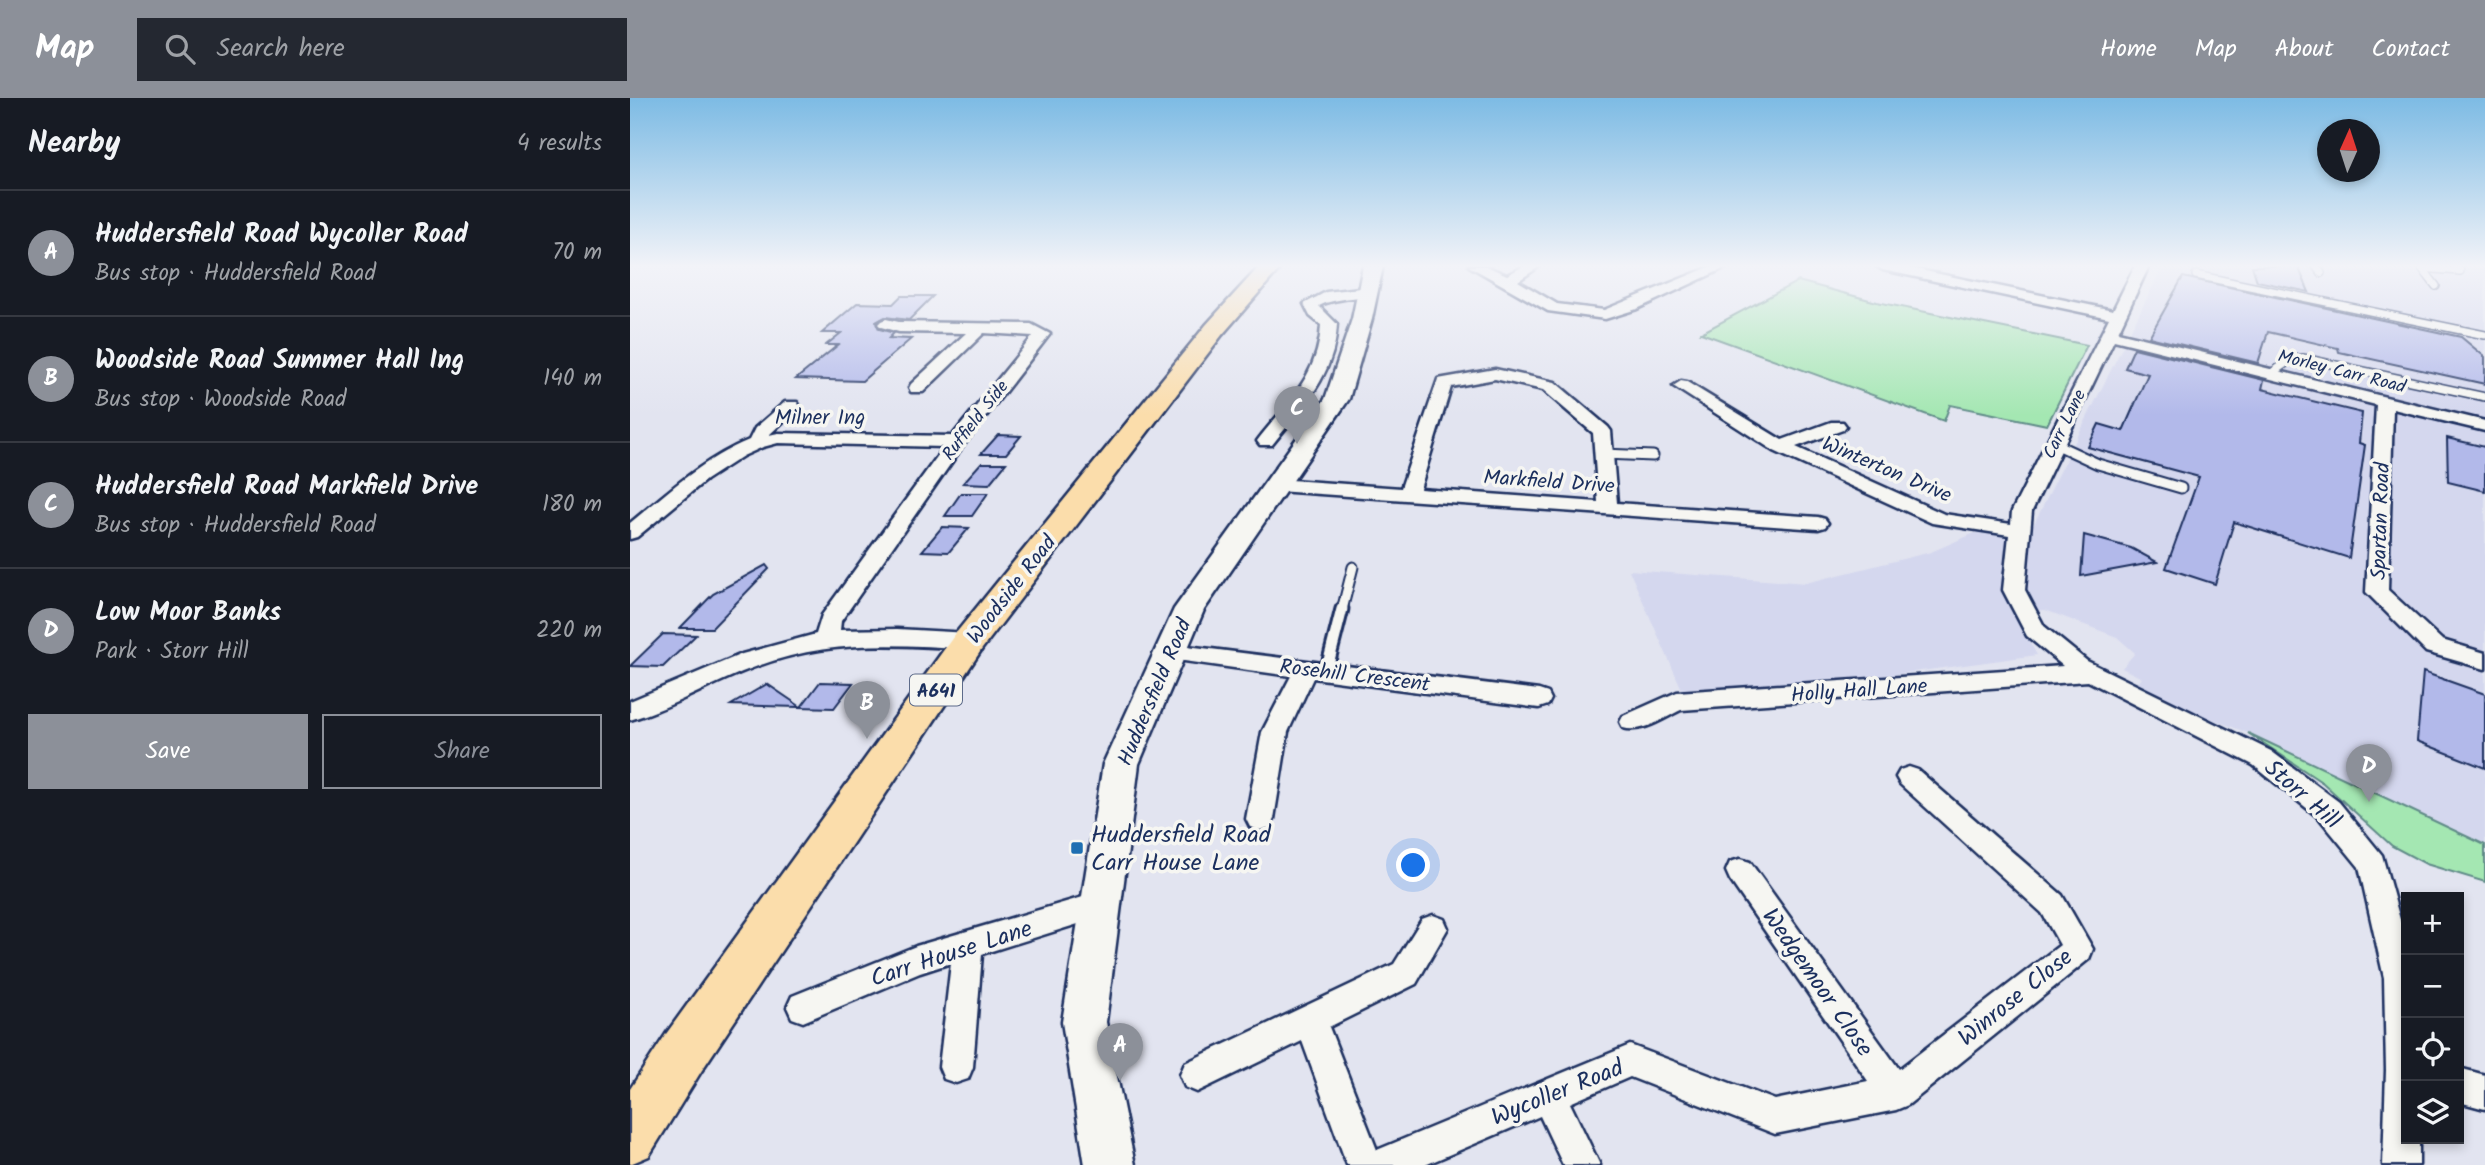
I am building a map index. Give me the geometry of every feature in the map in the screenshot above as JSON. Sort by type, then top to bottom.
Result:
[{"type":"main road","name":"Woodside Road","points":[[630,1137],[691,1041],[969,642],[1226,316]]},
{"type":"main road","name":"Huddersfield Road","points":[[1110,1165],[1084,1021],[1121,764],[1189,609],[1337,399],[1363,316]]},
{"type":"street","points":[[1266,441],[1314,381],[1328,348],[1329,324],[1319,316]]},
{"type":"street","name":"Carr Lane","points":[[2014,590],[2022,511],[2117,316]]},
{"type":"street","name":"Ruffield Side","points":[[827,639],[830,620],[957,442],[1042,334],[1031,329],[899,327],[886,324]]},
{"type":"street","points":[[917,388],[980,328]]},
{"type":"street","name":"Morley Carr Road","points":[[2108,334],[2485,426]]},
{"type":"street","points":[[1409,494],[1444,383],[1495,374],[1549,386],[1602,430],[1608,508]]},
{"type":"street","name":"Winterton Drive","points":[[1681,386],[1780,447],[1939,519],[2020,531]]},
{"type":"street","name":"Spartan Road","points":[[2385,402],[2377,592],[2434,646],[2485,662]]},
{"type":"street","points":[[758,441],[761,432],[791,406]]},
{"type":"street","name":"Winterton Drive","points":[[1780,447],[1837,426]]},
{"type":"street","name":"Milner Ing","points":[[630,533],[734,451],[758,441],[778,438],[957,442]]},
{"type":"street","name":"Markfield Drive","points":[[1277,485],[1818,523]]},
{"type":"street","name":"Storr Hill","points":[[2014,590],[2035,631],[2079,667],[2262,758],[2329,810],[2372,863],[2400,978],[2402,1018]]},
{"type":"street","points":[[630,711],[769,652],[827,639],[885,636],[969,642]]},
{"type":"street","name":"Rosehill Crescent","points":[[1171,652],[1539,699]]},
{"type":"street","points":[[1260,819],[1275,732],[1316,670]]},
{"type":"street","name":"Holly Hall Lane","points":[[1632,722],[1677,701],[2090,673]]},
{"type":"street","name":"Winrose Close","points":[[1896,1093],[2078,949],[2052,904],[1909,777]]},
{"type":"street","name":"Wedgemoor Close","points":[[1740,871],[1896,1093]]},
{"type":"street","name":"Carr House Lane","points":[[803,1007],[916,960],[1100,905]]},
{"type":"street","points":[[1197,1075],[1405,974],[1433,928]]},
{"type":"street","points":[[956,1068],[968,944]]},
{"type":"street","points":[[1310,1020],[1365,1165]]},
{"type":"street","name":"Wycoller Road","points":[[1382,1165],[1630,1061],[1775,1118],[1896,1093]]},
{"type":"street","name":"Storr Hill","points":[[2401,1165],[2405,1081]]},
{"type":"street","points":[[2464,1087],[2485,1093]]},
{"type":"street","points":[[1548,1095],[1582,1165]]},
{"type":"lane","points":[[2392,316],[2485,335]]},
{"type":"lane","points":[[2270,374],[2291,359],[2303,358],[2485,397]]},
{"type":"lane","points":[[2053,443],[2098,464],[2181,488]]},
{"type":"lane","points":[[1603,454],[1653,456]]},
{"type":"lane","points":[[1316,670],[1353,567]]},
{"type":"shaded area","points":[[2138,316],[2485,316],[2485,845],[2248,733],[2134,689],[2142,678],[2122,668],[2135,653],[2117,637],[2045,610],[2012,611],[2037,655],[1688,703],[1629,570],[1806,583],[1931,552],[1991,526],[2031,530]]},
{"type":"green space","points":[[1733,316],[1944,316],[2087,345],[2047,425],[1950,405],[1944,421],[1701,333]]},
{"type":"green space","points":[[2248,733],[2485,845],[2485,882],[2426,864],[2392,846],[2323,783]]},
{"type":"building","points":[[842,316],[913,316],[909,320],[885,317],[876,322],[879,329],[894,333],[889,338],[911,339],[862,381],[796,379],[838,345],[826,345],[841,333],[822,333]]},
{"type":"building","points":[[2161,316],[2363,316],[2461,337],[2485,357],[2485,384],[2339,352],[2338,348],[2268,332],[2258,363],[2149,337]]},
{"type":"building","points":[[2134,348],[2264,380],[2262,389],[2362,413],[2359,443],[2365,445],[2349,558],[2234,522],[2215,584],[2166,568],[2199,477],[2088,447],[2099,424],[2123,431],[2148,374],[2125,368]]},
{"type":"building","points":[[998,435],[1021,436],[1006,454],[981,454]]},
{"type":"building","points":[[2447,438],[2485,447],[2485,491],[2448,482]]},
{"type":"building","points":[[981,463],[1006,463],[989,484],[963,483]]},
{"type":"building","points":[[961,493],[988,493],[972,516],[945,516]]},
{"type":"building","points":[[942,527],[969,528],[949,552],[922,551]]},
{"type":"building","points":[[2084,535],[2131,548],[2157,562],[2081,576]]},
{"type":"building","points":[[766,565],[769,569],[712,628],[680,628],[713,594]]},
{"type":"building","points":[[663,634],[696,635],[663,667],[630,666]]},
{"type":"building","points":[[2423,672],[2485,694],[2485,768],[2417,741]]},
{"type":"building","points":[[820,682],[853,683],[834,708],[731,705],[767,684],[801,707]]},
{"type":"place","name":"Huddersfield Road Markfield Drive","points":[[1297,444]]},
{"type":"place","name":"Woodside Road Summer Hall Ing","points":[[867,739]]},
{"type":"place","name":"Low Moor Banks","points":[[2369,802]]},
{"type":"place","name":"Huddersfield Road Carr House Lane","points":[[1077,848]]},
{"type":"place","name":"Huddersfield Road Wycoller Road","points":[[1120,1081]]}]
